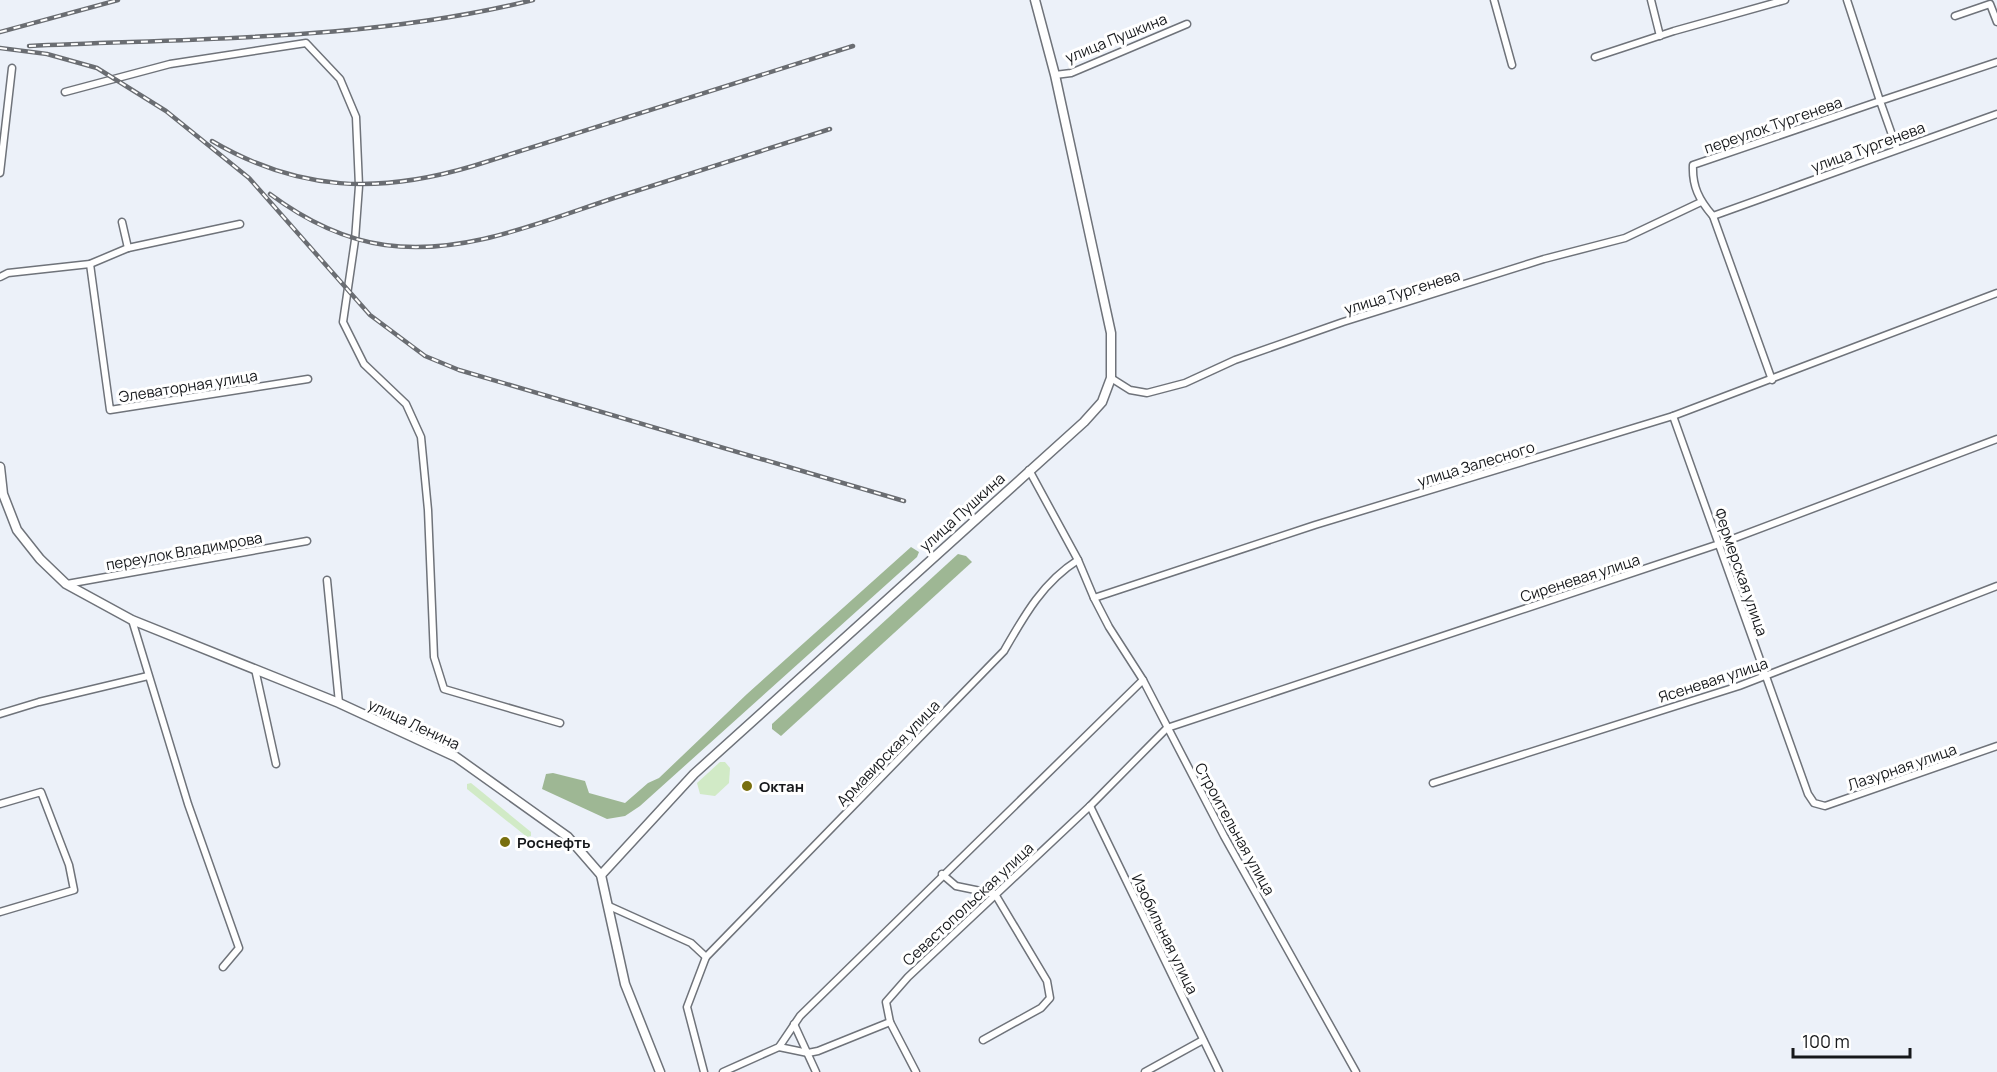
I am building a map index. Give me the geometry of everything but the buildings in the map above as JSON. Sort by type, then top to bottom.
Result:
[{"type":"main road","name":"улица Пушкина","points":[[601,875],[694,774],[1102,402],[1111,378],[1111,333],[1055,75],[1035,0]]},
{"type":"main road","name":"улица Ленина","points":[[0,466],[3,494],[17,530],[40,559],[66,584],[132,620],[339,703],[456,757],[568,837],[601,875]]},
{"type":"main road","points":[[601,875],[625,984],[660,1072]]},
{"type":"street","points":[[1494,0],[1512,65]]},
{"type":"street","points":[[1651,0],[1660,36]]},
{"type":"street","points":[[1595,57],[1785,0]]},
{"type":"street","points":[[1847,0],[1897,149]]},
{"type":"street","points":[[1955,16],[1990,4],[1997,22]]},
{"type":"street","name":"улица Пушкина","points":[[1055,75],[1071,72],[1187,24]]},
{"type":"street","points":[[64,92],[170,64],[306,43],[340,79],[356,117],[359,186],[355,240],[343,322],[364,364],[406,404],[421,437],[428,510],[434,657],[444,689],[560,723]]},
{"type":"street","name":"переулок Тургенева","points":[[1713,216],[1701,202],[1692,179],[1693,165],[1997,62]]},
{"type":"street","points":[[0,173],[12,68]]},
{"type":"street","name":"улица Тургенева","points":[[1713,216],[1997,114]]},
{"type":"street","name":"улица Тургенева","points":[[1111,378],[1130,390],[1147,393],[1185,383],[1235,360],[1343,322],[1544,259],[1625,238],[1701,202]]},
{"type":"street","points":[[1713,216],[1772,380]]},
{"type":"street","points":[[122,222],[128,248]]},
{"type":"street","points":[[0,277],[8,273],[90,264],[128,248],[240,224]]},
{"type":"street","name":"Элеваторная улица","points":[[90,264],[110,410],[308,379]]},
{"type":"street","name":"улица Залесного","points":[[1094,598],[1326,522],[1673,416],[1997,293]]},
{"type":"street","name":"Фермерская улица","points":[[1673,416],[1764,676],[1814,803]]},
{"type":"street","name":"Сиреневая улица","points":[[1167,728],[1719,544],[1997,439]]},
{"type":"street","points":[[1029,470],[1078,560],[1094,598]]},
{"type":"street","name":"переулок Владимрова","points":[[66,584],[307,541]]},
{"type":"street","name":"Армавирская улица","points":[[704,1072],[687,1007],[706,957],[1004,651],[1034,600],[1065,568],[1078,560]]},
{"type":"street","points":[[327,580],[339,703]]},
{"type":"street","name":"Ясеневая улица","points":[[1433,783],[1764,676],[1997,586]]},
{"type":"street","name":"Строительная улица","points":[[1094,598],[1109,627],[1143,680],[1167,728],[1356,1072]]},
{"type":"street","points":[[132,620],[188,804],[239,948],[223,967]]},
{"type":"street","points":[[255,669],[276,764]]},
{"type":"street","points":[[0,714],[39,702],[148,676]]},
{"type":"street","points":[[723,1072],[779,1047],[794,1024],[942,874],[1143,680]]},
{"type":"street","name":"Севастопольская улица","points":[[890,1022],[886,1002],[995,894],[1090,806],[1167,728]]},
{"type":"street","name":"Лазурная улица","points":[[1814,803],[1826,806],[1997,746]]},
{"type":"street","points":[[0,804],[41,792],[69,865],[74,890],[0,912]]},
{"type":"street","name":"Изобильная улица","points":[[1090,806],[1219,1072]]},
{"type":"street","points":[[942,874],[956,886],[995,894],[1047,981],[1050,998],[1041,1008],[983,1040]]},
{"type":"street","points":[[609,906],[691,943],[706,957]]},
{"type":"street","points":[[779,1047],[807,1053],[818,1051],[890,1022],[916,1072]]},
{"type":"street","points":[[794,1024],[816,1072]]},
{"type":"street","points":[[1145,1072],[1203,1040]]},
{"type":"green space","points":[[911,547],[919,552],[917,557],[640,806],[625,816],[607,819],[542,789],[546,774],[553,773],[585,781],[589,793],[625,803],[648,783],[659,778],[747,694]]},
{"type":"green space","points":[[958,554],[966,556],[972,562],[781,736],[772,729],[772,724]]},
{"type":"green space","points":[[720,762],[725,762],[730,768],[729,783],[715,796],[700,794],[697,783]]},
{"type":"green space","points":[[471,783],[531,832],[531,836],[527,837],[467,789],[467,784]]},
{"type":"railway","points":[[0,32],[118,0]]},
{"type":"railway","points":[[29,46],[219,39],[345,30],[471,13],[533,0]]},
{"type":"railway","points":[[212,141],[244,158],[308,179],[372,184],[405,181],[473,166],[853,46]]},
{"type":"railway","points":[[0,48],[47,54],[97,68],[166,111],[249,178],[370,315],[425,356],[459,370],[904,501]]},
{"type":"railway","points":[[270,194],[310,220],[354,238],[385,245],[443,246],[501,235],[830,129]]},
{"type":"place","name":"Октан","points":[[747,786]]},
{"type":"place","name":"Роснефть","points":[[505,842]]}]
